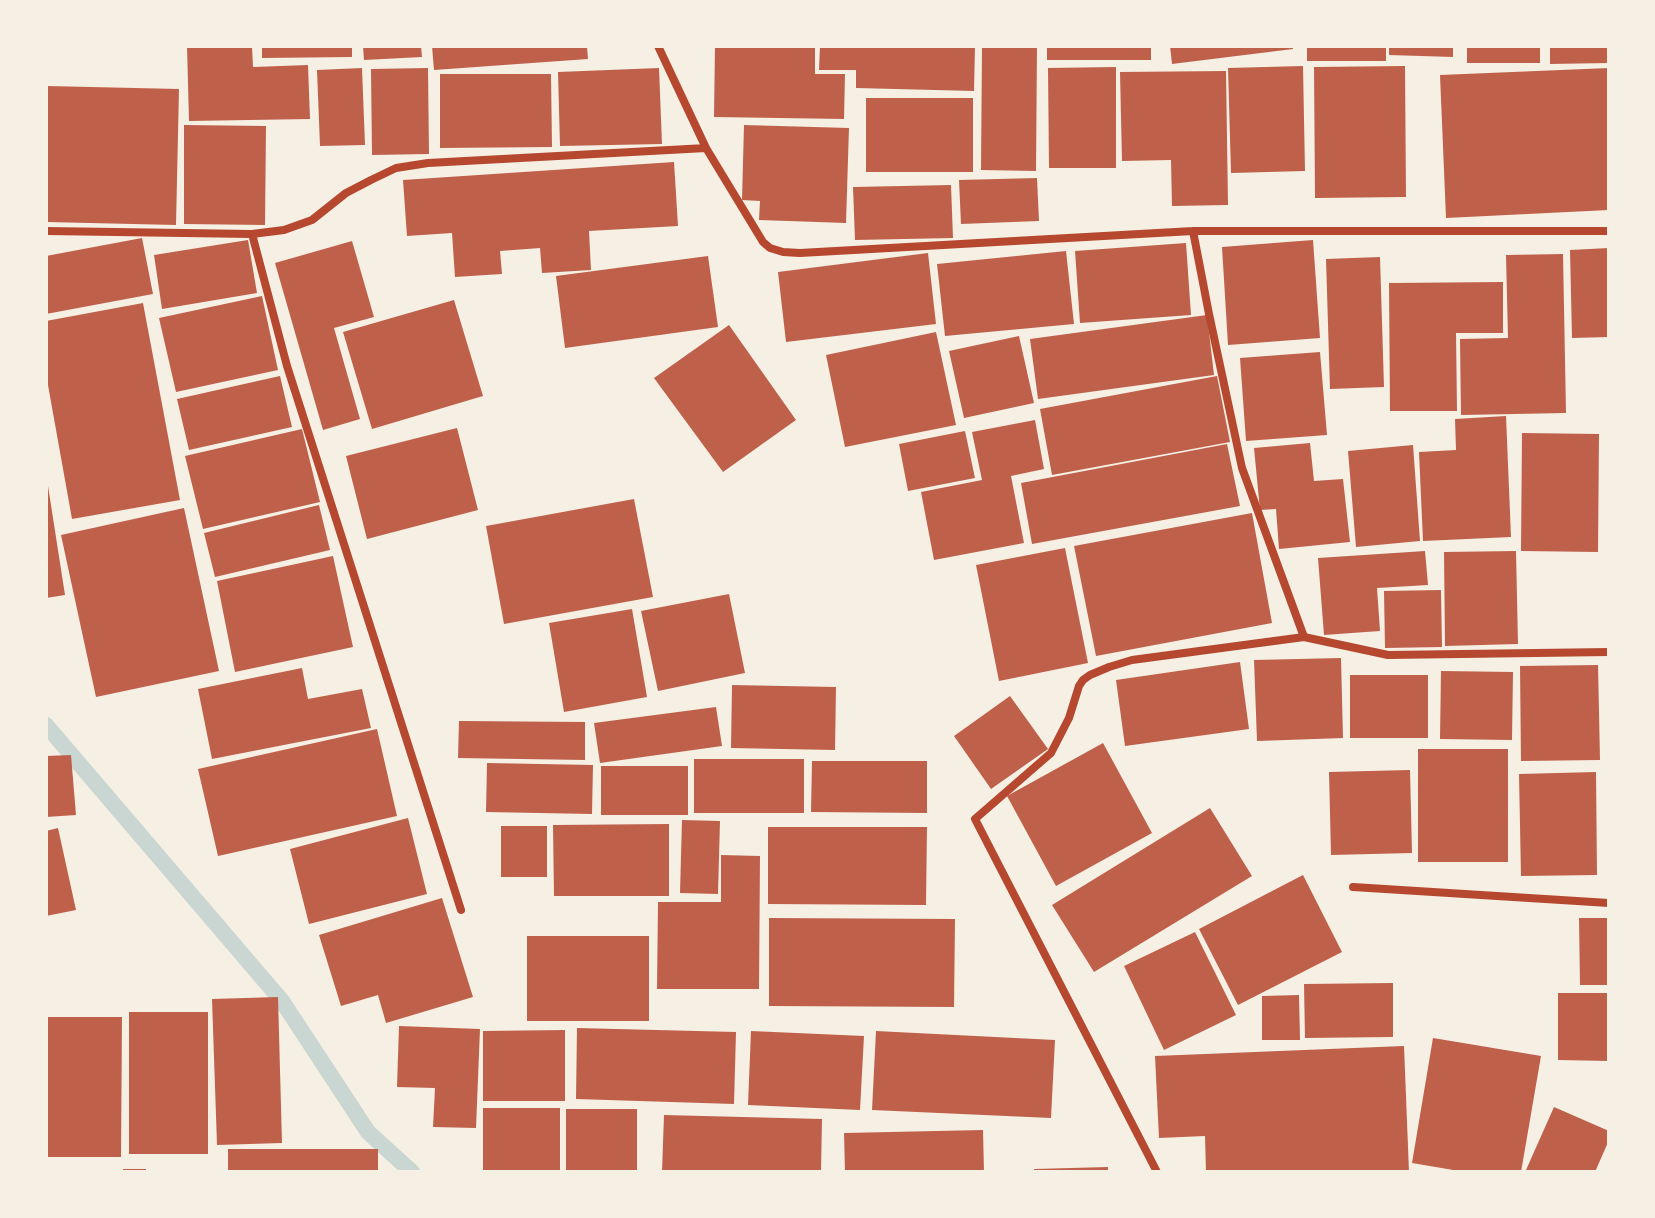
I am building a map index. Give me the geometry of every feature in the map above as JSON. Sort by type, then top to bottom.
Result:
[{"type":"street","points":[[658,46],[706,148],[763,242],[783,252],[1193,231],[1609,231]]},
{"type":"street","points":[[46,231],[252,234],[284,230],[312,220],[346,193],[396,168],[428,163],[706,148]]},
{"type":"street","points":[[1193,231],[1242,468],[1304,637]]},
{"type":"street","points":[[252,234],[287,366],[461,910]]},
{"type":"street","points":[[1157,1172],[975,819],[1051,753],[1069,718],[1083,680],[1132,660],[1304,637],[1388,655],[1609,652]]},
{"type":"street","points":[[1353,887],[1609,903]]},
{"type":"building","points":[[187,46],[252,46],[253,67],[308,65],[310,119],[189,121]]},
{"type":"building","points":[[262,46],[352,46],[352,57],[262,58]]},
{"type":"building","points":[[363,46],[421,46],[422,57],[364,60]]},
{"type":"building","points":[[432,46],[587,46],[588,59],[434,70]]},
{"type":"building","points":[[715,46],[815,46],[815,74],[845,74],[844,119],[714,117]]},
{"type":"building","points":[[820,46],[975,46],[974,91],[856,88],[856,70],[819,70]]},
{"type":"building","points":[[982,46],[1037,46],[1036,171],[981,170]]},
{"type":"building","points":[[1047,46],[1151,46],[1151,60],[1047,60]]},
{"type":"building","points":[[1170,46],[1293,46],[1293,49],[1172,64]]},
{"type":"building","points":[[1307,46],[1386,46],[1386,61],[1307,61]]},
{"type":"building","points":[[1389,46],[1453,46],[1453,57],[1389,55]]},
{"type":"building","points":[[1467,46],[1540,46],[1540,63],[1467,63]]},
{"type":"building","points":[[1550,46],[1609,46],[1609,63],[1550,64]]},
{"type":"building","points":[[1303,66],[1305,171],[1231,173],[1228,68]]},
{"type":"building","points":[[1405,66],[1406,197],[1315,198],[1314,67]]},
{"type":"building","points":[[1116,67],[1116,168],[1049,168],[1048,68]]},
{"type":"building","points":[[362,68],[365,145],[320,146],[317,70]]},
{"type":"building","points":[[428,68],[429,154],[372,155],[371,69]]},
{"type":"building","points":[[659,68],[662,144],[560,146],[558,72]]},
{"type":"building","points":[[1609,68],[1609,210],[1446,218],[1440,75]]},
{"type":"building","points":[[1226,71],[1228,205],[1172,206],[1171,160],[1122,161],[1120,72]]},
{"type":"building","points":[[440,74],[551,74],[552,147],[440,148]]},
{"type":"building","points":[[47,86],[179,89],[176,225],[46,222]]},
{"type":"building","points":[[866,98],[973,98],[973,172],[866,172]]},
{"type":"building","points":[[184,125],[266,126],[265,225],[184,224]]},
{"type":"building","points":[[744,125],[849,128],[846,223],[759,220],[760,201],[742,200]]},
{"type":"building","points":[[674,162],[678,226],[589,231],[591,270],[542,273],[540,248],[500,251],[502,274],[455,277],[452,233],[407,236],[403,180]]},
{"type":"building","points":[[1037,178],[1039,221],[961,224],[959,180]]},
{"type":"building","points":[[951,185],[953,238],[855,240],[853,187]]},
{"type":"building","points":[[142,238],[153,294],[46,314],[46,256]]},
{"type":"building","points":[[248,240],[257,293],[162,309],[154,255]]},
{"type":"building","points":[[1313,240],[1320,338],[1228,345],[1222,247]]},
{"type":"building","points":[[352,241],[374,317],[334,328],[360,419],[323,430],[275,263]]},
{"type":"building","points":[[1186,243],[1191,315],[1080,323],[1075,251]]},
{"type":"building","points":[[1609,248],[1609,337],[1572,338],[1570,250]]},
{"type":"building","points":[[1066,251],[1074,324],[945,336],[937,264]]},
{"type":"building","points":[[928,253],[936,324],[786,342],[778,272]]},
{"type":"building","points":[[1563,254],[1566,413],[1461,415],[1460,339],[1508,338],[1506,255]]},
{"type":"building","points":[[708,256],[718,327],[565,348],[556,276]]},
{"type":"building","points":[[1380,257],[1384,387],[1330,389],[1326,259]]},
{"type":"building","points":[[1503,282],[1503,333],[1456,333],[1457,411],[1390,411],[1389,283]]},
{"type":"building","points":[[262,296],[278,370],[176,392],[159,318]]},
{"type":"building","points":[[454,300],[483,396],[372,429],[343,332]]},
{"type":"building","points":[[143,303],[180,500],[72,519],[46,374],[46,321]]},
{"type":"building","points":[[1207,315],[1214,375],[1038,399],[1030,339]]},
{"type":"building","points":[[729,325],[796,420],[723,472],[654,378]]},
{"type":"building","points":[[936,332],[956,425],[845,447],[826,355]]},
{"type":"building","points":[[1019,336],[1034,403],[964,418],[949,351]]},
{"type":"building","points":[[1320,352],[1327,435],[1246,441],[1240,358]]},
{"type":"building","points":[[280,376],[292,427],[189,450],[177,399]]},
{"type":"building","points":[[1217,376],[1230,442],[1052,475],[1040,409]]},
{"type":"building","points":[[1506,416],[1511,537],[1423,541],[1419,452],[1456,450],[1455,419]]},
{"type":"building","points":[[1035,420],[1044,469],[1011,476],[1024,543],[934,560],[921,492],[982,480],[972,432]]},
{"type":"building","points":[[457,428],[478,510],[367,539],[346,456]]},
{"type":"building","points":[[302,429],[320,502],[203,529],[185,456]]},
{"type":"building","points":[[965,431],[975,478],[908,491],[899,444]]},
{"type":"building","points":[[1522,433],[1599,434],[1598,552],[1521,551]]},
{"type":"building","points":[[1310,443],[1314,481],[1343,479],[1350,542],[1279,549],[1276,509],[1260,510],[1254,448]]},
{"type":"building","points":[[1227,444],[1240,506],[1032,544],[1021,483]]},
{"type":"building","points":[[1413,445],[1420,541],[1356,547],[1348,451]]},
{"type":"building","points":[[46,486],[65,595],[46,598]]},
{"type":"building","points":[[634,499],[653,597],[504,624],[486,526]]},
{"type":"building","points":[[319,505],[330,550],[215,577],[204,533]]},
{"type":"building","points":[[184,508],[219,671],[96,697],[61,535]]},
{"type":"building","points":[[1252,513],[1272,623],[1096,656],[1074,546]]},
{"type":"building","points":[[1065,548],[1088,663],[999,681],[976,565]]},
{"type":"building","points":[[1425,551],[1428,585],[1377,588],[1380,631],[1324,635],[1318,558]]},
{"type":"building","points":[[1516,551],[1518,644],[1445,646],[1444,552]]},
{"type":"building","points":[[333,556],[353,647],[235,672],[217,581]]},
{"type":"building","points":[[1441,590],[1442,647],[1385,648],[1384,591]]},
{"type":"building","points":[[729,594],[745,673],[658,691],[641,611]]},
{"type":"building","points":[[632,609],[647,697],[564,712],[549,623]]},
{"type":"building","points":[[1341,658],[1343,738],[1257,741],[1254,660]]},
{"type":"building","points":[[1240,662],[1249,729],[1125,746],[1116,680]]},
{"type":"building","points":[[1598,665],[1600,760],[1521,761],[1520,666]]},
{"type":"building","points":[[302,668],[308,699],[362,689],[371,728],[212,759],[198,689]]},
{"type":"building","points":[[1441,671],[1513,672],[1512,740],[1440,739]]},
{"type":"building","points":[[1350,675],[1428,675],[1428,738],[1350,738]]},
{"type":"building","points":[[732,685],[836,687],[835,750],[731,748]]},
{"type":"building","points":[[1010,696],[1048,749],[991,789],[954,736]]},
{"type":"building","points":[[716,707],[722,746],[600,763],[594,723]]},
{"type":"building","points":[[459,721],[585,722],[585,760],[458,758]]},
{"type":"building","points":[[377,729],[397,816],[218,856],[198,769]]},
{"type":"building","points":[[1103,743],[1152,833],[1056,886],[1007,796]]},
{"type":"building","points":[[1418,749],[1508,749],[1508,862],[1418,862]]},
{"type":"building","points":[[71,755],[76,815],[46,817],[46,756]]},
{"type":"building","points":[[694,759],[804,759],[804,813],[694,813]]},
{"type":"building","points":[[812,761],[927,761],[927,813],[811,812]]},
{"type":"building","points":[[487,763],[593,765],[592,814],[486,812]]},
{"type":"building","points":[[601,766],[688,766],[688,815],[601,815]]},
{"type":"building","points":[[1410,770],[1412,853],[1331,855],[1329,772]]},
{"type":"building","points":[[1596,772],[1597,875],[1521,876],[1519,774]]},
{"type":"building","points":[[1210,808],[1252,876],[1094,972],[1052,905]]},
{"type":"building","points":[[408,818],[427,894],[309,924],[290,849]]},
{"type":"building","points":[[682,820],[720,821],[718,894],[680,893]]},
{"type":"building","points":[[669,824],[669,896],[554,896],[553,825]]},
{"type":"building","points":[[501,826],[547,826],[547,877],[501,877]]},
{"type":"building","points":[[768,827],[927,827],[926,905],[768,904]]},
{"type":"building","points":[[58,828],[76,910],[46,916],[46,831]]},
{"type":"building","points":[[721,855],[760,856],[759,989],[657,989],[658,902],[721,902]]},
{"type":"building","points":[[1303,875],[1342,952],[1238,1005],[1199,929]]},
{"type":"building","points":[[442,898],[473,997],[386,1023],[378,995],[341,1006],[319,935]]},
{"type":"building","points":[[769,918],[955,919],[954,1007],[769,1006]]},
{"type":"building","points":[[1579,918],[1609,918],[1609,985],[1580,985]]},
{"type":"building","points":[[1195,932],[1236,1015],[1164,1050],[1124,966]]},
{"type":"building","points":[[527,936],[649,936],[649,1021],[527,1021]]},
{"type":"building","points":[[1393,983],[1393,1037],[1305,1038],[1304,984]]},
{"type":"building","points":[[1558,993],[1609,993],[1609,1061],[1558,1060]]},
{"type":"building","points":[[1299,995],[1300,1040],[1262,1040],[1262,996]]},
{"type":"building","points":[[278,997],[282,1143],[217,1145],[212,999]]},
{"type":"building","points":[[129,1012],[208,1012],[208,1154],[129,1154]]},
{"type":"building","points":[[46,1017],[122,1017],[121,1157],[46,1157]]},
{"type":"building","points":[[399,1026],[480,1029],[476,1128],[433,1127],[435,1088],[397,1087]]},
{"type":"building","points":[[577,1028],[736,1032],[734,1104],[576,1099]]},
{"type":"building","points":[[565,1030],[565,1101],[483,1101],[483,1031]]},
{"type":"building","points":[[751,1031],[864,1036],[860,1110],[748,1105]]},
{"type":"building","points":[[876,1031],[1055,1040],[1051,1118],[872,1110]]},
{"type":"building","points":[[1433,1038],[1541,1056],[1521,1172],[1465,1172],[1412,1163]]},
{"type":"building","points":[[1404,1046],[1409,1172],[1206,1172],[1205,1136],[1159,1138],[1155,1056]]},
{"type":"building","points":[[1554,1107],[1609,1131],[1609,1140],[1595,1172],[1526,1170]]},
{"type":"building","points":[[483,1108],[560,1108],[560,1172],[483,1172]]},
{"type":"building","points":[[566,1109],[637,1109],[637,1172],[566,1172]]},
{"type":"building","points":[[664,1115],[822,1119],[821,1172],[662,1172]]},
{"type":"building","points":[[983,1130],[984,1172],[845,1172],[844,1133]]},
{"type":"building","points":[[228,1149],[378,1149],[378,1172],[228,1172]]},
{"type":"building","points":[[1108,1167],[1108,1172],[1034,1172],[1034,1169]]},
{"type":"building","points":[[123,1169],[146,1169],[146,1172],[123,1172]]},
{"type":"waterway","points":[[46,725],[282,1001],[368,1132],[412,1172]]}]
